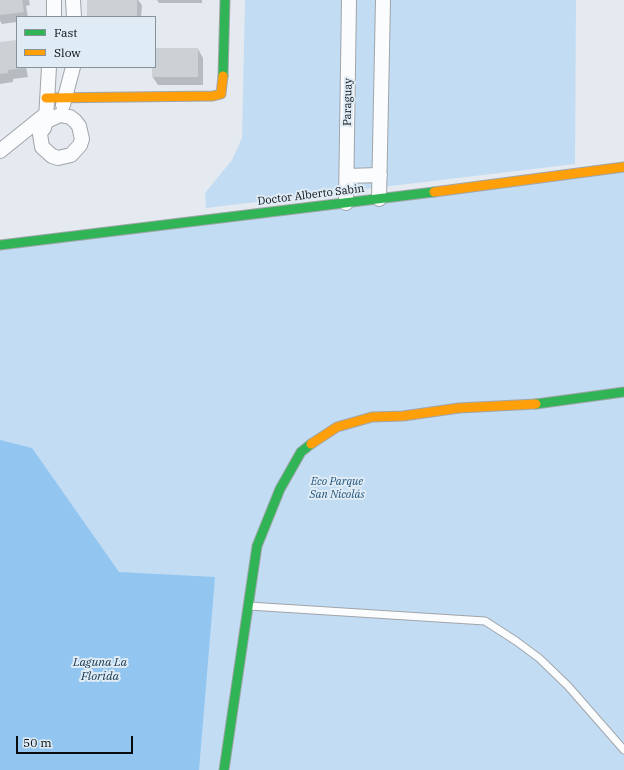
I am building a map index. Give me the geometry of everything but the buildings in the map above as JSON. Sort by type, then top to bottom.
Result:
[{"type":"street","points":[[54,0],[54,16]]},
{"type":"street","points":[[73,0],[74,16]]},
{"type":"street","points":[[46,98],[213,96],[220,94],[223,87],[225,0]]},
{"type":"street","name":"Paraguay","points":[[346,203],[349,0]]},
{"type":"street","points":[[379,199],[383,0]]},
{"type":"street","points":[[44,129],[49,68]]},
{"type":"street","points":[[60,115],[66,98],[73,68]]},
{"type":"street","points":[[0,151],[46,114]]},
{"type":"street","points":[[60,115],[70,117],[79,126],[82,139],[76,151],[65,157],[52,156],[42,147],[40,141],[40,134],[47,121],[60,115]]},
{"type":"street","name":"Doctor Alberto Sabin","points":[[0,244],[379,199],[624,167]]},
{"type":"street","points":[[347,176],[380,175]]},
{"type":"street","points":[[224,770],[257,546],[280,489],[301,452],[320,437],[337,428],[372,417],[403,416],[459,408],[551,403],[624,392]]},
{"type":"lane","points":[[247,606],[485,621],[516,641],[552,671],[568,686],[624,750]]},
{"type":"green space","points":[[245,0],[576,0],[575,164],[206,208],[205,193],[232,160],[242,138]]},
{"type":"green space","name":"Eco Parque San Nicolás","points":[[624,167],[624,770],[0,770],[0,245]]},
{"type":"water","name":"Laguna La Florida","points":[[0,440],[32,448],[119,572],[215,577],[199,770],[0,770]]},
{"type":"traffic: fast","points":[[223,76],[225,0]]},
{"type":"traffic: fast","points":[[0,245],[434,192]]},
{"type":"traffic: fast","points":[[536,404],[624,392]]},
{"type":"traffic: fast","points":[[224,770],[257,546],[280,489],[301,452],[311,444]]},
{"type":"traffic: slow","points":[[46,98],[213,96],[221,94],[223,76]]},
{"type":"traffic: slow","points":[[434,192],[624,167]]},
{"type":"traffic: slow","points":[[311,444],[337,427],[372,417],[403,416],[459,408],[536,404]]}]
